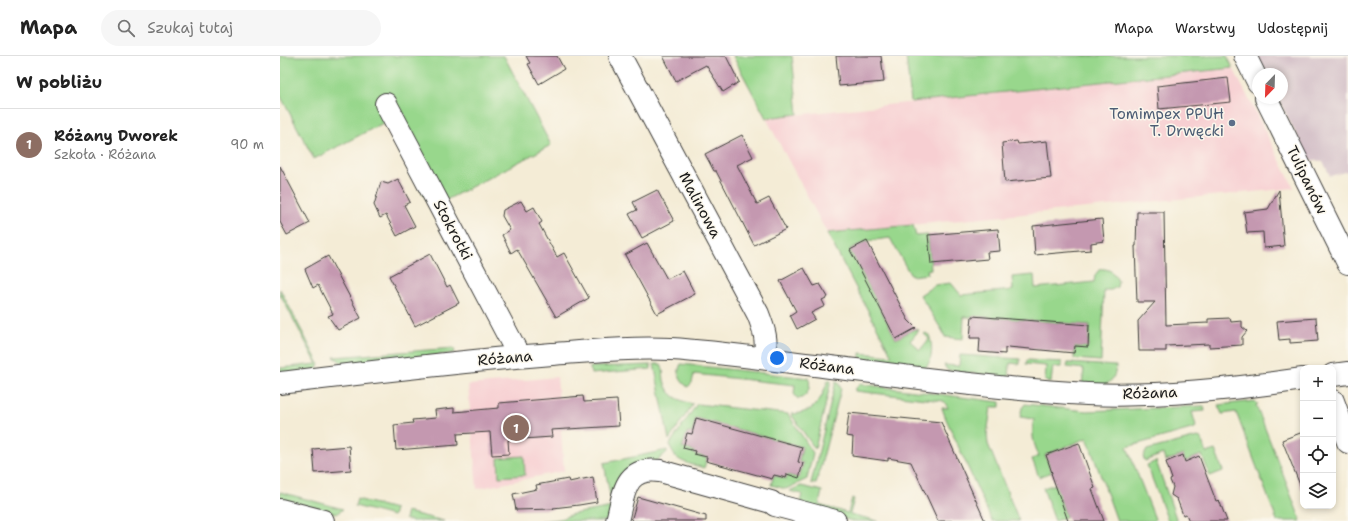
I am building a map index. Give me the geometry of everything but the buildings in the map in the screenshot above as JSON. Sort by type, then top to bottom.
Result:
[{"type":"street","name":"Malinowa","points":[[620,56],[758,314],[766,335],[766,358]]},
{"type":"street","points":[[1245,56],[1252,70]]},
{"type":"street","name":"Stokrotki","points":[[386,104],[519,356]]},
{"type":"street","name":"Tulipanów","points":[[1269,104],[1348,263]]},
{"type":"street","name":"Różana","points":[[280,383],[519,356],[640,348],[672,349],[766,358],[945,381],[1088,394],[1210,391],[1300,379]]},
{"type":"street","points":[[1336,375],[1348,373]]},
{"type":"street","points":[[1336,409],[1348,442]]},
{"type":"street","points":[[617,521],[627,484],[632,476],[649,469],[834,521]]},
{"type":"street","points":[[286,514],[324,521]]},
{"type":"shaded area","points":[[1257,56],[1348,56],[1348,171],[1330,176],[1323,161],[1309,160],[1281,104],[1288,104],[1288,68],[1263,68]]},
{"type":"shaded area","points":[[1233,68],[1294,188],[827,233],[766,118]]},
{"type":"shaded area","points":[[557,377],[564,471],[477,489],[468,385]]},
{"type":"green space","points":[[280,56],[504,56],[551,145],[431,208],[385,122],[314,159],[280,95]]},
{"type":"green space","points":[[733,56],[792,56],[798,114],[766,118]]},
{"type":"green space","points":[[906,56],[1227,56],[1233,68],[911,102]]},
{"type":"green space","points":[[913,225],[916,236],[928,235],[931,269],[927,270],[928,274],[911,276],[890,238],[867,241],[850,249],[896,339],[915,329],[919,330],[910,341],[920,350],[929,339],[924,334],[929,335],[932,348],[930,361],[925,368],[860,360],[860,353],[892,356],[827,233]]},
{"type":"green space","points":[[1100,269],[1106,269],[1111,272],[1118,281],[1117,287],[1111,290],[1104,290],[1101,361],[1074,359],[1075,347],[1088,347],[1090,325],[971,316],[964,317],[963,339],[945,337],[920,295],[935,285],[951,283],[961,295],[1013,290],[1012,277],[1034,275],[1035,288],[1094,282],[1095,275]]},
{"type":"green space","points":[[280,289],[319,364],[316,370],[280,374],[280,368],[317,364],[280,294]]},
{"type":"green space","points":[[454,348],[455,353],[347,366],[334,357]]},
{"type":"green space","points":[[960,355],[1020,359],[1020,364],[1010,363],[1009,378],[947,370],[944,365],[959,366]]},
{"type":"green space","points":[[1027,360],[1062,362],[1062,367],[1053,367],[1051,382],[1045,381],[1046,366],[1026,364]]},
{"type":"green space","points":[[1068,363],[1116,366],[1115,373],[1109,382],[1100,385],[1082,385],[1084,369],[1067,367]]},
{"type":"green space","points":[[654,364],[661,364],[664,380],[668,390],[678,399],[693,404],[669,440]]},
{"type":"green space","points":[[681,364],[809,378],[810,385],[806,394],[798,399],[794,394],[795,385],[694,374],[692,383],[688,387],[683,383],[679,374]]},
{"type":"green space","points":[[651,365],[651,369],[591,374],[590,367]]},
{"type":"green space","points":[[828,380],[831,381],[815,449],[791,414],[806,411],[816,404],[823,394]]},
{"type":"green space","points":[[836,381],[841,389],[816,484],[811,483]]},
{"type":"green space","points":[[860,384],[1000,402],[1000,407],[991,407],[987,435],[988,444],[1019,521],[992,521],[946,419],[942,408],[948,408],[944,401],[855,391]]},
{"type":"green space","points":[[1255,401],[1258,404],[1256,405],[1301,521],[1277,521],[1236,412],[1222,414],[1218,405]]},
{"type":"green space","points":[[697,404],[788,414],[813,453],[807,479],[786,489],[771,485],[774,475],[786,479],[787,475],[799,478],[803,463],[799,462],[802,447],[733,428],[726,429],[726,426],[716,431],[718,424],[696,418],[692,433],[687,432],[682,448],[694,451],[694,454],[707,458],[704,468],[678,459],[674,455],[670,444]]},
{"type":"green space","points":[[1025,404],[1086,411],[1204,406],[1205,411],[1192,412],[1196,426],[1195,428],[1127,447],[1155,519],[1154,521],[1117,521],[1087,438],[1045,455],[1052,472],[1039,477],[1032,459],[1039,456],[1033,438],[1034,419],[1020,417],[1022,408]]},
{"type":"green space","points":[[1197,437],[1201,438],[1206,453],[1215,450],[1223,471],[1210,476],[1202,455],[1185,461],[1183,455],[1165,461],[1163,454],[1145,461],[1143,457],[1147,450]]},
{"type":"green space","points":[[667,450],[667,452],[611,501],[604,463]]},
{"type":"green space","points":[[524,456],[525,475],[499,477],[498,458]]},
{"type":"green space","points":[[1156,461],[1177,521],[1168,521],[1147,465]]},
{"type":"green space","points":[[1056,484],[1066,517],[1055,521],[1043,488]]},
{"type":"green space","points":[[801,486],[822,491],[819,505],[848,513],[852,498],[854,499],[850,514],[878,521],[853,521],[807,509],[800,503],[802,494],[789,491]]},
{"type":"green space","points":[[280,492],[343,509],[337,514],[280,499]]},
{"type":"green space","points":[[357,499],[395,509],[393,516],[355,506]]},
{"type":"green space","points":[[613,507],[609,521],[540,521],[560,519],[573,514]]},
{"type":"green space","points":[[407,512],[444,521],[412,521],[405,519]]},
{"type":"place","name":"Tomimpex PPUH T. Drwęcki","points":[[1232,123]]},
{"type":"place","name":"Różany Dworek","points":[[516,428]]}]
